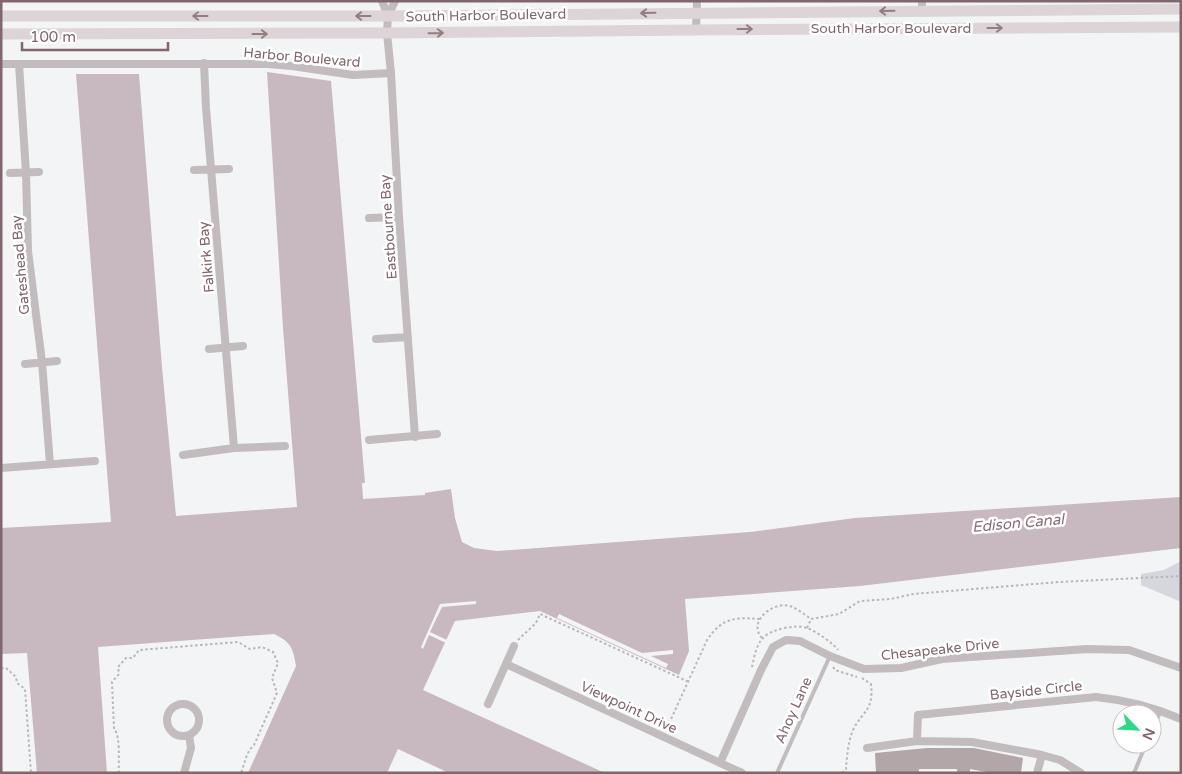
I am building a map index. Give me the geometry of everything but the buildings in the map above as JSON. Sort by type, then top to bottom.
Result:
[{"type":"main road","name":"South Harbor Boulevard","points":[[1,16],[388,16],[697,7],[922,6],[1181,9]]},
{"type":"main road","name":"South Harbor Boulevard","points":[[1,34],[1181,27]]},
{"type":"street","name":"Eastbourne Bay","points":[[382,1],[388,16]]},
{"type":"street","name":"Eastbourne Bay","points":[[395,1],[388,16],[387,33],[415,437]]},
{"type":"street","points":[[696,30],[697,7]]},
{"type":"street","name":"Harbor Boulevard","points":[[1,64],[204,63],[292,66],[353,75],[391,73]]},
{"type":"street","name":"Falkirk Bay","points":[[204,63],[234,448]]},
{"type":"street","name":"Gateshead Bay","points":[[19,64],[26,173],[28,251],[42,362],[50,464]]},
{"type":"street","points":[[194,170],[229,169]]},
{"type":"street","points":[[10,173],[39,172]]},
{"type":"street","points":[[370,218],[399,217]]},
{"type":"street","points":[[376,339],[408,337]]},
{"type":"street","points":[[210,349],[243,346]]},
{"type":"street","points":[[25,364],[57,361]]},
{"type":"street","points":[[369,440],[437,434]]},
{"type":"street","points":[[183,455],[234,448],[285,446]]},
{"type":"street","points":[[1,468],[95,461]]},
{"type":"street","name":"Chesapeake Drive","points":[[720,762],[773,647],[786,640],[800,641],[830,656],[864,669],[901,668],[942,659],[1087,649],[1129,650],[1181,668]]},
{"type":"street","points":[[488,704],[514,646]]},
{"type":"street","name":"Viewpoint Drive","points":[[506,664],[742,773]]},
{"type":"street","name":"Bayside Circle","points":[[917,741],[918,714],[1096,697],[1137,704]]},
{"type":"street","points":[[176,705],[192,706],[198,714],[199,724],[194,733],[189,735],[178,735],[170,729],[168,724],[169,713],[176,705]]},
{"type":"street","name":"Bayside Circle","points":[[1162,710],[1181,720]]},
{"type":"street","points":[[184,773],[191,748],[189,735]]},
{"type":"street","points":[[867,748],[917,741],[972,742],[1060,760],[1081,773]]},
{"type":"street","points":[[1037,773],[1042,755]]},
{"type":"lane","name":"Ahoy Lane","points":[[777,773],[830,656]]},
{"type":"lane","points":[[1134,773],[1142,754]]},
{"type":"path","points":[[762,638],[758,634],[760,619],[767,611],[778,606],[790,606],[811,619],[839,614],[860,601],[891,599],[912,594],[1059,582],[1181,576]]},
{"type":"path","points":[[514,646],[536,623],[540,614],[689,682]]},
{"type":"path","points":[[663,737],[707,640],[720,625],[730,619],[760,619]]},
{"type":"path","points":[[807,628],[811,619]]},
{"type":"path","points":[[119,773],[119,744],[117,732],[114,729],[112,682],[119,674],[118,667],[126,658],[133,658],[139,650],[238,642],[250,649],[262,647],[273,652],[278,663],[272,678],[277,693],[240,773]]},
{"type":"path","points":[[1,668],[6,668],[16,677],[17,683],[25,690],[31,773]]},
{"type":"path","points":[[846,769],[849,773]]},
{"type":"shaded area","points":[[1181,561],[1181,602],[1141,585],[1141,574],[1164,570]]},
{"type":"water","name":"Edison Canal","points":[[267,72],[331,81],[365,483],[362,483],[363,499],[425,495],[425,493],[451,489],[455,518],[462,542],[474,548],[497,551],[750,532],[855,518],[1181,497],[1181,548],[860,586],[685,599],[689,651],[679,675],[540,611],[455,621],[423,690],[605,773],[449,773],[398,749],[387,773],[248,773],[296,666],[294,655],[288,643],[274,634],[98,647],[107,773],[37,773],[27,653],[1,654],[1,528],[111,522],[76,74],[139,74],[162,367],[176,516],[297,507],[283,328]]},
{"type":"pier","points":[[476,601],[476,604],[442,607],[430,632],[447,640],[446,643],[429,635],[423,649],[421,647],[440,604]]},
{"type":"pier","points":[[559,614],[642,653],[673,650],[673,654],[651,656],[668,664],[666,668],[557,618]]}]
